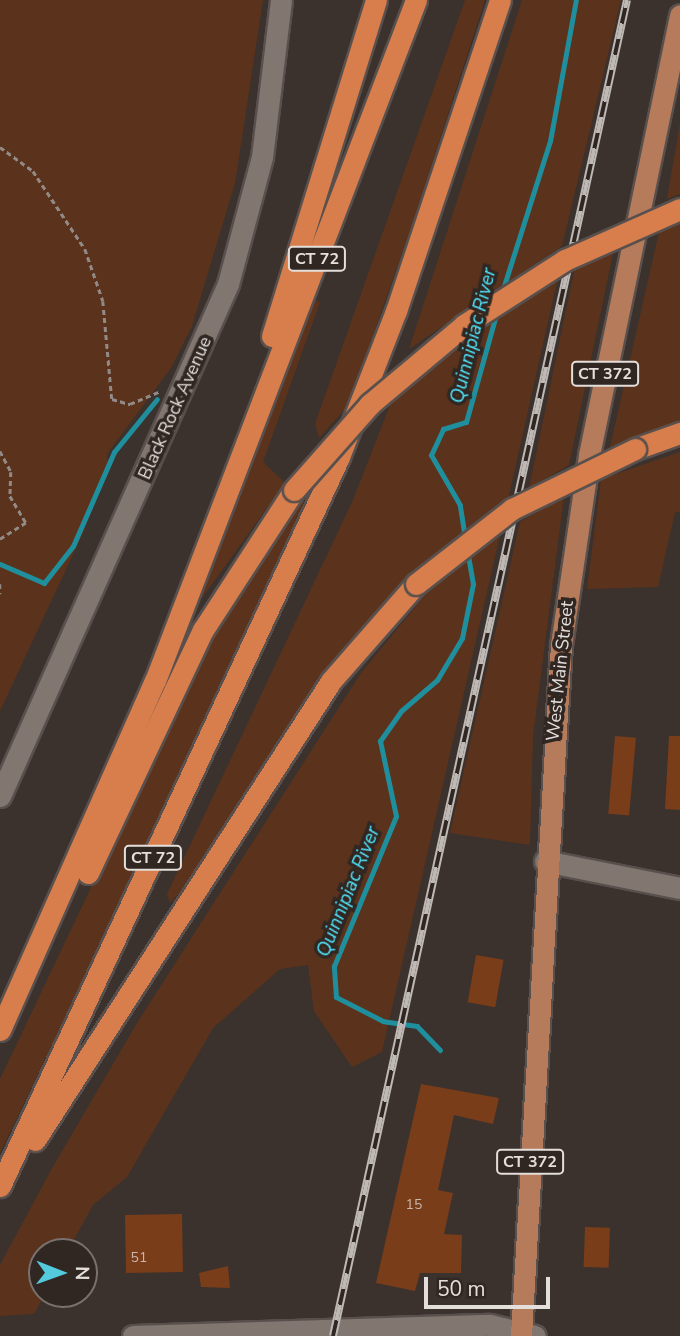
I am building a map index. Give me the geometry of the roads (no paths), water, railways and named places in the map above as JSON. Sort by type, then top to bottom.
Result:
[{"type":"highway","points":[[217,518],[376,0]]},
{"type":"highway","name":"CT 72","points":[[0,1030],[134,730],[416,0]]},
{"type":"highway","name":"CT 72","points":[[0,1186],[339,457],[396,311],[500,0]]},
{"type":"highway","points":[[0,1047],[203,630],[294,490],[370,404],[472,318],[565,260],[680,209]]},
{"type":"highway","points":[[0,1203],[62,1093],[318,700],[416,584],[512,509],[635,449],[680,433]]},
{"type":"main road","name":"West Main Street","points":[[526,1334],[545,861],[576,537],[680,15]]},
{"type":"street","name":"Black Rock Avenue","points":[[0,796],[7,762],[181,397],[247,219],[273,93],[281,0]]},
{"type":"street","points":[[545,861],[680,888]]},
{"type":"street","points":[[133,1336],[526,1334]]},
{"type":"waterway","name":"Quinnipiac River","points":[[502,292],[550,141],[576,0]]},
{"type":"waterway","name":"Quinnipiac River","points":[[465,538],[460,505],[431,455],[443,429],[466,422],[497,311]]},
{"type":"waterway","points":[[0,564],[44,583],[73,546],[114,452],[157,399]]},
{"type":"waterway","name":"Quinnipiac River","points":[[440,1050],[417,1026],[383,1021],[336,997],[334,966],[396,816],[380,741],[401,711],[437,680],[462,638],[473,584],[467,551]]},
{"type":"railway","points":[[333,1336],[627,0]]}]
